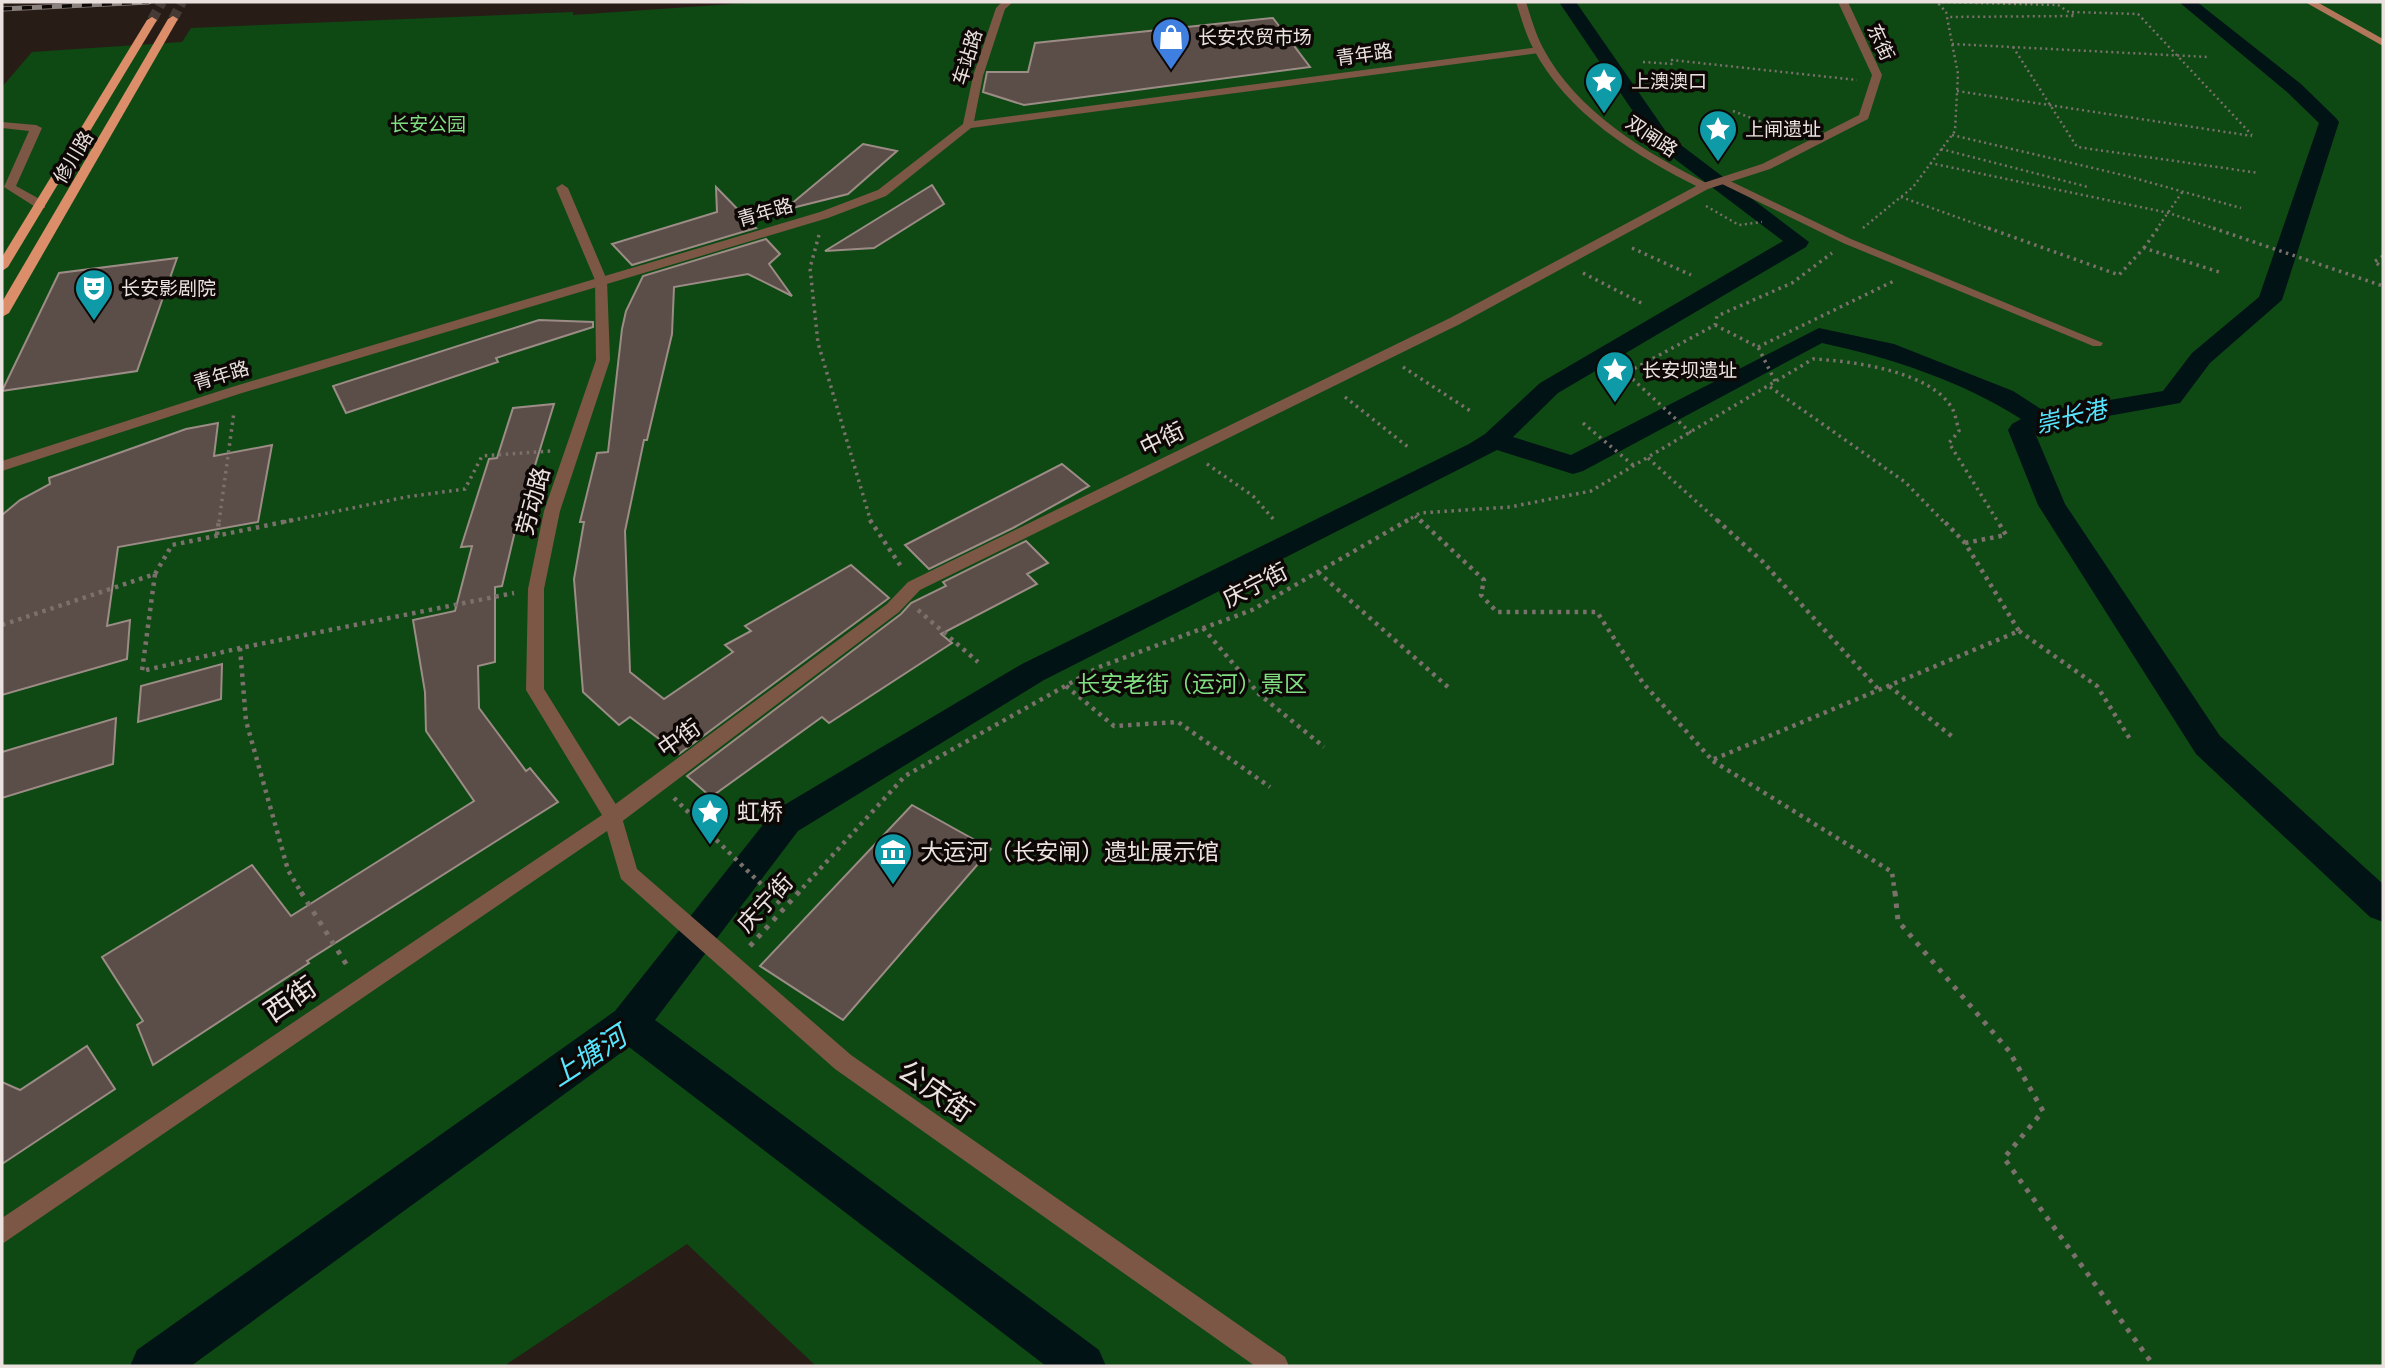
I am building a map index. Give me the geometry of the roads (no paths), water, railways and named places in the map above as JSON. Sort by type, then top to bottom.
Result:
[{"type":"main road","points":[[2310,2],[2383,43]]},
{"type":"main road","name":"修川路","points":[[2,313],[173,19]]},
{"type":"main road","name":"修川路","points":[[2,267],[152,20]]},
{"type":"street","name":"车站路","points":[[968,125],[978,76],[1001,8],[1007,2]]},
{"type":"street","name":"双闸路","points":[[1521,2],[1539,50],[1588,113],[1656,163],[1705,185]]},
{"type":"street","name":"东街","points":[[1768,164],[1864,117],[1877,75],[1843,2]]},
{"type":"street","name":"青年路","points":[[2,466],[237,390],[824,215],[882,193],[968,125],[1539,50]]},
{"type":"street","points":[[2,125],[36,128],[10,187],[41,205]]},
{"type":"street","name":"中街","points":[[613,817],[893,608],[909,591],[1455,321],[1705,185],[1724,182],[1768,164]]},
{"type":"street","name":"劳动路","points":[[562,188],[601,280],[603,360],[552,511],[536,589],[536,690],[613,817]]},
{"type":"street","name":"公庆街","points":[[613,817],[628,873],[843,1062],[1276,1366]]},
{"type":"street","name":"西街","points":[[2,1232],[613,817]]},
{"type":"lane","points":[[1724,182],[1847,241],[2097,343]]},
{"type":"waterway","points":[[1494,440],[1549,388],[1798,242],[1662,140],[1567,2]]},
{"type":"waterway","name":"崇长港","points":[[2040,420],[2171,397],[2201,358],[2270,300],[2329,122],[2294,88],[2187,2]]},
{"type":"waterway","points":[[1494,440],[1573,465],[1819,335],[1885,349],[2004,397],[2040,420]]},
{"type":"waterway","name":"崇长港","points":[[2040,420],[2021,430],[2052,505],[2208,745],[2383,906]]},
{"type":"waterway","points":[[629,1024],[786,821],[1033,672],[1494,440]]},
{"type":"waterway","name":"上塘河","points":[[153,1366],[629,1024]]},
{"type":"waterway","name":"上塘河","points":[[629,1024],[1083,1366]]},
{"type":"tunnel","points":[[152,20],[162,2]]},
{"type":"tunnel","points":[[173,19],[182,2]]},
{"type":"railway","points":[[2,9],[149,2]]},
{"type":"place","name":"长安农贸市场","points":[[1171,71]]},
{"type":"place","name":"上澳澳口","points":[[1604,115]]},
{"type":"place","name":"上闸遗址","points":[[1718,163]]},
{"type":"place","name":"长安影剧院","points":[[94,322]]},
{"type":"place","name":"长安坝遗址","points":[[1615,404]]},
{"type":"place","name":"虹桥","points":[[710,846]]},
{"type":"place","name":"大运河（长安闸）遗址展示馆","points":[[893,886]]},
{"type":"park label","name":"长安公园","points":[[428,124]]},
{"type":"park label","name":"长安老街（运河）景区","points":[[1192,684]]}]
